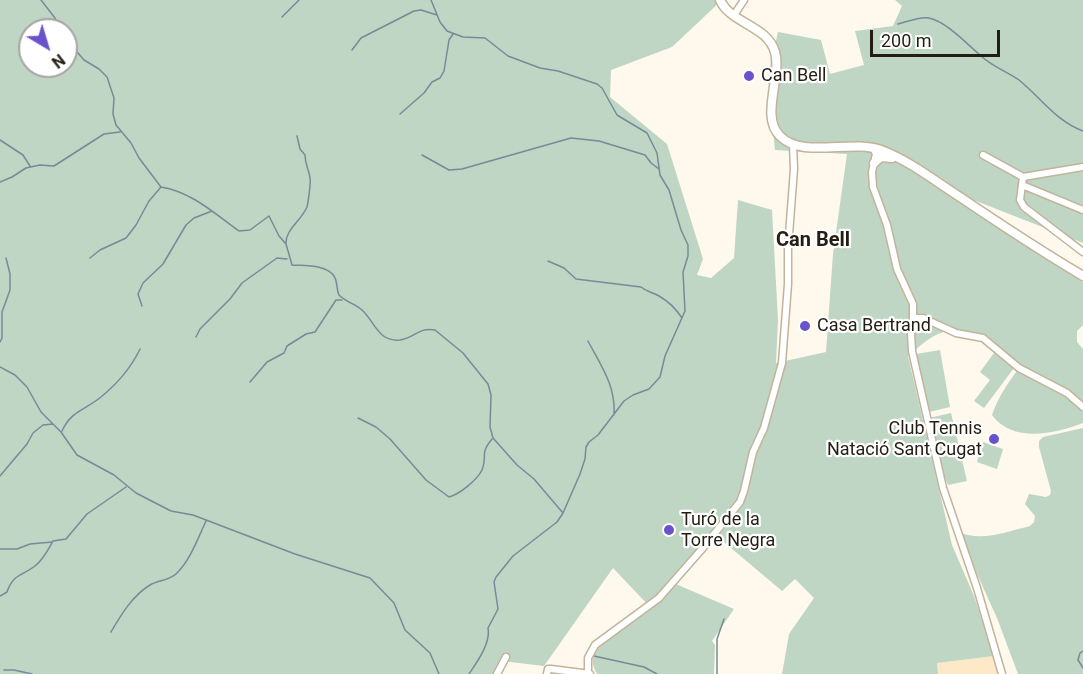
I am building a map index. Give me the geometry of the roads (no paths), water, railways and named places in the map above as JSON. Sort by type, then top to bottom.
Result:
[{"type":"main road","points":[[720,0],[726,9],[763,34],[773,46],[776,63],[772,121],[779,136],[794,144],[808,147],[843,145],[900,160],[1083,276]]},
{"type":"main road","points":[[875,153],[880,157],[900,160]]},
{"type":"street","points":[[734,15],[744,0]]},
{"type":"street","points":[[547,674],[548,669],[551,669],[590,674],[588,658],[595,645],[659,598],[735,508],[744,491],[753,452],[764,428],[782,363],[794,144]]},
{"type":"street","points":[[875,153],[872,172],[873,187],[887,225],[897,268],[913,304],[912,351],[941,482],[977,588],[1002,674]]},
{"type":"street","points":[[983,155],[1023,177],[1083,167]]},
{"type":"street","points":[[1023,177],[1020,200],[1024,207],[1083,252]]},
{"type":"street","points":[[1022,185],[1083,210]]},
{"type":"street","points":[[913,318],[923,318],[956,333],[983,338],[1020,369],[1067,393],[1083,407]]},
{"type":"street","points":[[497,674],[506,657]]},
{"type":"waterway","points":[[41,0],[55,18]]},
{"type":"waterway","points":[[282,17],[299,0]]},
{"type":"waterway","points":[[431,0],[440,22],[447,31],[463,37],[485,38],[508,56],[540,68],[558,71],[597,84],[602,88],[617,115],[647,133],[657,153],[660,175],[669,190],[688,245],[688,256],[683,272],[685,311],[665,356],[660,377],[649,389],[624,401],[598,435],[589,442],[580,474],[557,522],[513,556],[496,577],[494,582],[498,609],[488,628],[485,646],[469,674]]},
{"type":"waterway","points":[[352,50],[361,38],[414,11],[421,10],[437,15]]},
{"type":"waterway","points":[[898,24],[918,18],[929,18],[943,24],[986,60],[1019,80],[1049,109],[1073,127],[1083,131]]},
{"type":"waterway","points":[[400,114],[424,93],[432,82],[440,78],[444,71],[449,40],[453,34]]},
{"type":"waterway","points":[[78,53],[107,77],[114,98],[113,114],[116,125],[161,187],[193,199],[239,231],[250,230],[269,216],[279,236],[286,244],[292,265],[314,266],[330,272],[335,278],[339,295],[362,310],[382,335],[393,340],[400,340],[420,331],[435,330],[463,353],[488,384],[491,395],[490,427],[493,438],[517,465],[534,479],[563,513]]},
{"type":"waterway","points":[[0,182],[26,168],[40,165],[54,166],[104,134],[120,132]]},
{"type":"waterway","points":[[286,244],[288,234],[307,207],[310,188],[305,155],[300,149],[297,136]]},
{"type":"waterway","points":[[422,155],[449,170],[462,169],[571,138],[599,141],[645,155],[659,169]]},
{"type":"waterway","points":[[0,140],[23,155],[30,166]]},
{"type":"waterway","points":[[90,258],[100,250],[126,238],[149,201],[161,187]]},
{"type":"waterway","points":[[142,306],[138,294],[143,283],[163,264],[186,225],[194,218],[212,211]]},
{"type":"waterway","points":[[0,342],[2,312],[10,290],[10,274],[6,258]]},
{"type":"waterway","points":[[196,337],[200,329],[230,299],[242,283],[277,258],[287,259]]},
{"type":"waterway","points":[[548,261],[564,268],[576,279],[641,287],[666,300],[682,318]]},
{"type":"waterway","points":[[250,382],[267,362],[284,353],[287,346],[306,334],[315,332],[336,300],[342,300]]},
{"type":"waterway","points":[[588,341],[610,385],[614,415]]},
{"type":"waterway","points":[[62,431],[74,415],[101,397],[118,381],[140,349]]},
{"type":"waterway","points":[[0,367],[15,375],[27,387],[41,412],[61,432],[77,455],[114,475],[136,493],[171,511],[193,515],[295,554],[370,578],[394,603],[405,630],[430,653],[439,674]]},
{"type":"waterway","points":[[358,418],[376,427],[390,439],[426,480],[449,497],[463,490],[480,474],[484,465],[486,448],[492,439]]},
{"type":"waterway","points":[[0,476],[27,444],[33,433],[43,425],[53,424]]},
{"type":"waterway","points":[[0,596],[7,592],[15,578],[38,564],[53,541],[66,539],[87,514],[126,487]]},
{"type":"waterway","points":[[111,632],[132,600],[144,589],[173,576],[181,569],[206,521]]},
{"type":"waterway","points":[[0,549],[17,549],[30,544],[52,542]]},
{"type":"waterway","points":[[717,674],[717,639],[724,619]]},
{"type":"waterway","points":[[1083,651],[1078,660],[1083,668]]},
{"type":"waterway","points":[[594,656],[644,667],[657,674]]},
{"type":"waterway","points":[[4,670],[32,674]]},
{"type":"place","name":"Can Bell","points":[[749,76]]},
{"type":"place","name":"Casa Bertrand","points":[[805,326]]},
{"type":"place","name":"Club Tennis Natació Sant Cugat","points":[[994,439]]},
{"type":"place","name":"Turó de la Torre Negra","points":[[669,530]]},
{"type":"district","name":"Can Bell","points":[[813,241]]}]
